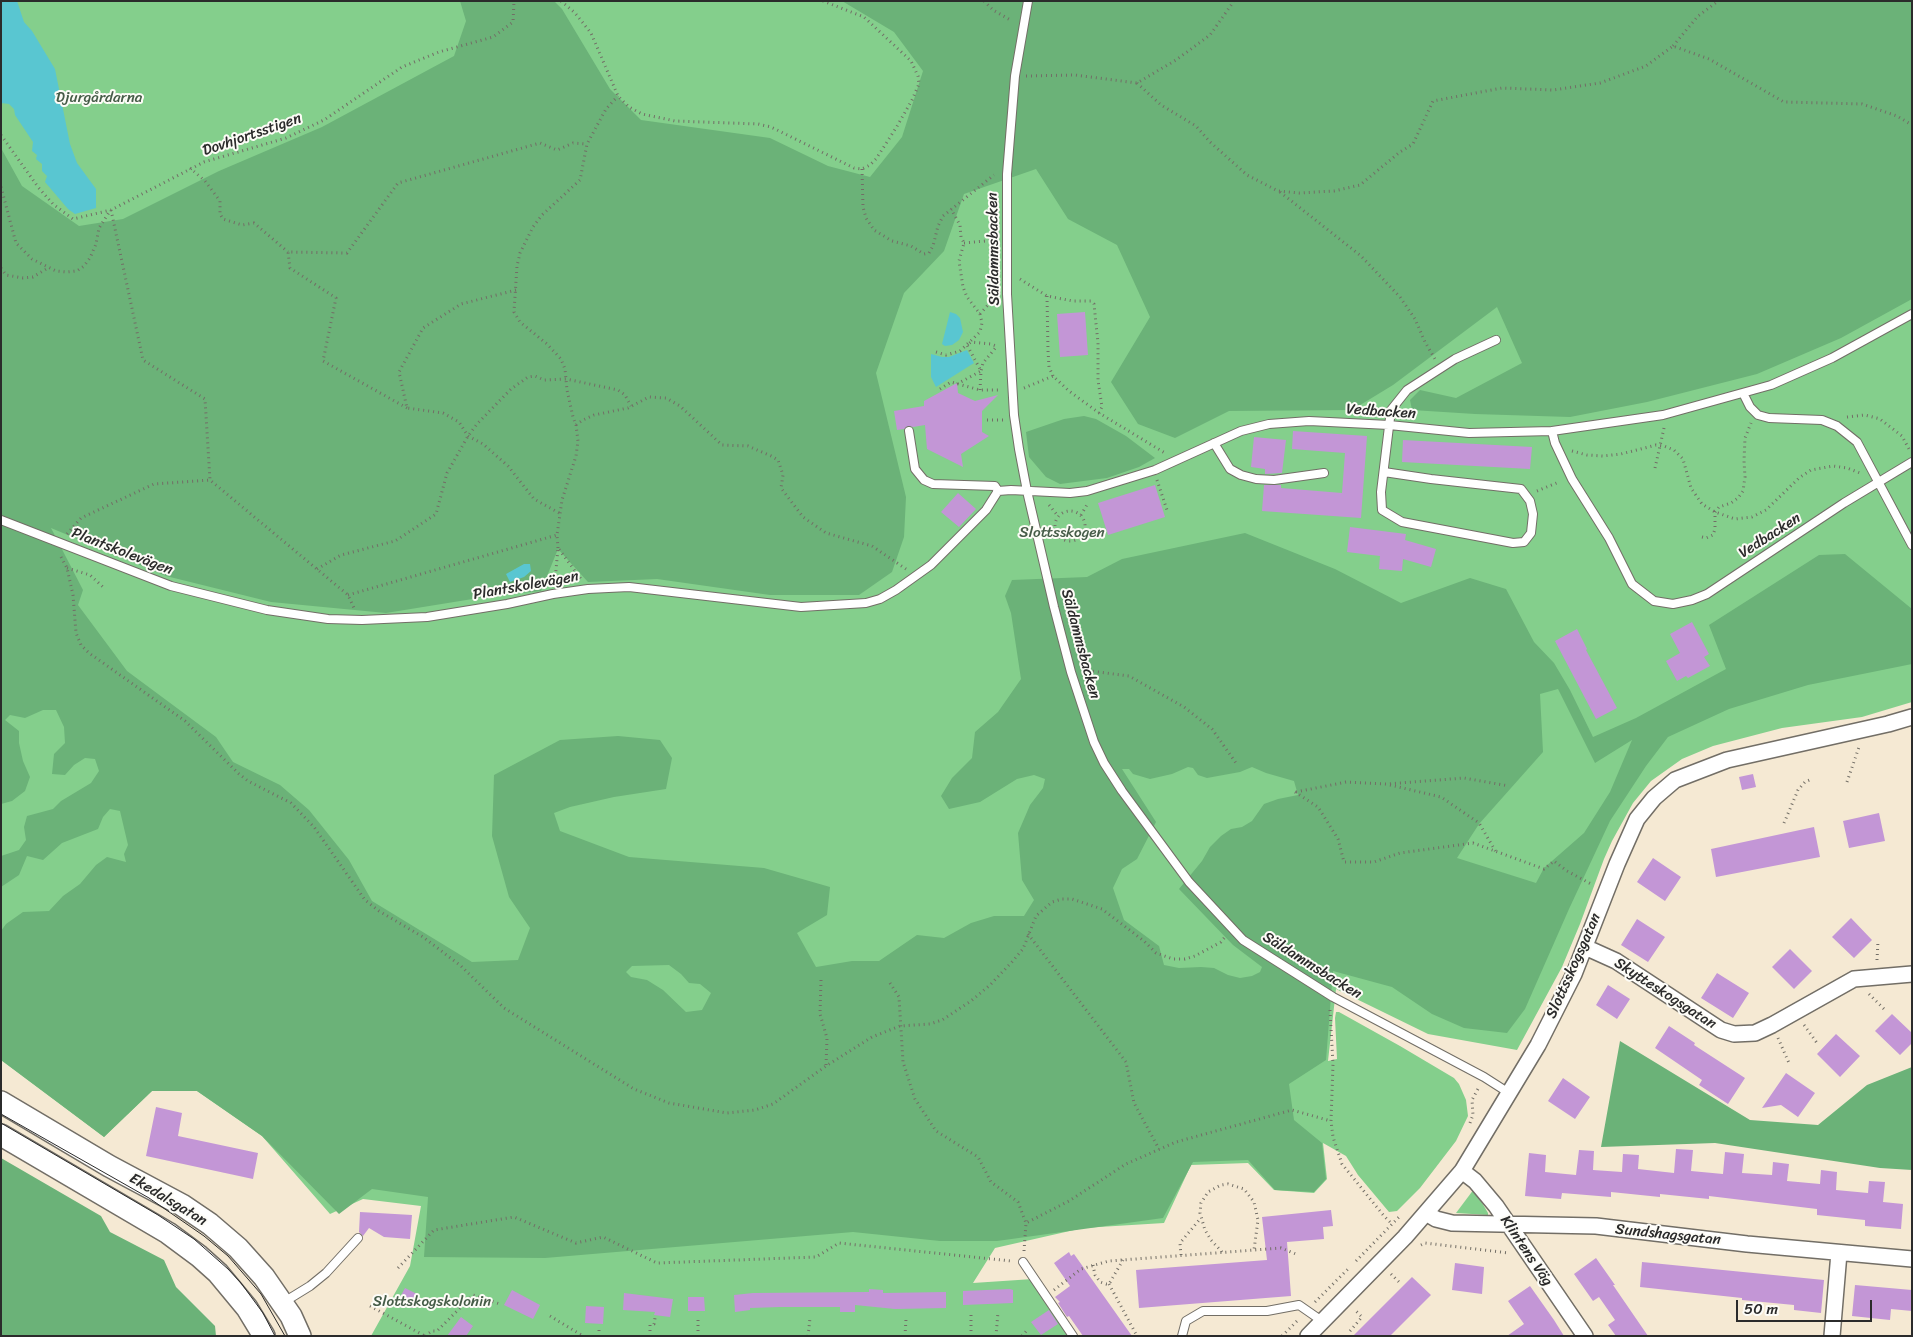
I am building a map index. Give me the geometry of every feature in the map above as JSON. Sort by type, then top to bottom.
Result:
[{"type":"street","name":"Slottsskogsgatan","points":[[1308,1336],[1426,1213],[1462,1171],[1538,1046],[1585,947],[1617,864],[1637,819],[1654,798],[1675,780],[1727,760],[1912,717]]},
{"type":"street","name":"Skytteskogsgatan","points":[[1585,947],[1616,961],[1721,1030],[1744,1035],[1755,1033],[1772,1025],[1854,979],[1912,974]]},
{"type":"street","name":"Ekedalsgatan","points":[[1,1102],[210,1224],[238,1248],[264,1277],[282,1303],[300,1336]]},
{"type":"street","name":"Ekedalsgatan","points":[[1,1135],[168,1234],[199,1256],[218,1273],[247,1308],[264,1336]]},
{"type":"street","name":"Klintens Väg","points":[[1462,1171],[1475,1181],[1496,1206],[1585,1336]]},
{"type":"street","name":"Sundshagsgatan","points":[[1426,1213],[1436,1219],[1452,1224],[1596,1226],[1839,1253],[1912,1259]]},
{"type":"street","points":[[1832,1336],[1839,1253]]},
{"type":"lane","name":"Säldammsbacken","points":[[1028,1],[1015,76],[1007,174],[1006,278],[1018,449],[1072,672],[1094,742],[1104,763],[1138,814],[1188,882],[1233,930],[1258,950],[1333,997],[1509,1092]]},
{"type":"lane","name":"Vedbacken","points":[[1027,491],[1070,493],[1087,491],[1154,470],[1241,431],[1269,424],[1309,421],[1389,425],[1469,433],[1552,431],[1578,429],[1666,414],[1771,384],[1832,358],[1912,314]]},
{"type":"lane","points":[[1384,472],[1431,480],[1521,489],[1530,501],[1533,514],[1531,533],[1524,542],[1513,542],[1402,522],[1382,510],[1381,492],[1391,410],[1407,390],[1440,368],[1496,340]]},
{"type":"lane","points":[[1743,393],[1750,407],[1758,415],[1769,418],[1822,420],[1838,426],[1856,442],[1912,545]]},
{"type":"lane","points":[[909,431],[915,469],[924,480],[933,484],[995,486],[998,491],[1027,491]]},
{"type":"lane","points":[[1552,431],[1558,449],[1572,477]]},
{"type":"lane","points":[[1214,443],[1230,469],[1241,475],[1256,479],[1274,480],[1324,473]]},
{"type":"lane","name":"Vedbacken","points":[[1572,477],[1609,538],[1632,584],[1654,601],[1673,604],[1692,600],[1707,594],[1912,462]]},
{"type":"lane","name":"Plantskolevägen","points":[[1,520],[170,586],[266,610],[328,619],[362,620],[427,617],[507,604],[553,594],[629,587],[801,607],[866,603],[880,599],[896,590],[931,565],[986,510],[998,491]]},
{"type":"lane","points":[[282,1303],[304,1290],[326,1272],[358,1238]]},
{"type":"lane","points":[[1023,1262],[1074,1336]]},
{"type":"lane","points":[[1182,1336],[1186,1321],[1203,1311],[1266,1311],[1299,1304],[1322,1321]]},
{"type":"path","name":"Dovhjortsstigen","points":[[1,134],[38,187],[53,204],[73,219],[111,210],[190,168],[218,157],[292,135],[324,120],[402,67],[439,52],[493,37],[513,22],[514,1]]},
{"type":"path","points":[[561,1],[575,13],[591,33],[618,96],[629,107],[642,114],[675,121],[758,124],[771,127],[854,168],[862,169],[876,159],[896,128],[912,100],[918,84],[918,76],[911,61],[864,17],[823,1]]},
{"type":"path","points":[[984,1],[993,10],[1023,27]]},
{"type":"path","points":[[1137,83],[1176,60],[1210,35],[1234,1]]},
{"type":"path","points":[[1278,191],[1299,193],[1334,191],[1360,185],[1400,152],[1413,144],[1433,101],[1502,88],[1553,90],[1600,83],[1646,66],[1673,46],[1698,16],[1718,1]]},
{"type":"path","points":[[1673,46],[1709,59],[1784,102],[1862,104],[1897,116],[1912,125]]},
{"type":"path","points":[[1015,76],[1076,76],[1137,83],[1161,105],[1196,126],[1210,142],[1246,175],[1278,191],[1361,256],[1400,296],[1415,319],[1425,342],[1440,368]]},
{"type":"path","points":[[553,594],[558,548],[557,535],[562,500],[576,456],[578,441],[561,359],[520,322],[514,312],[517,266],[526,239],[542,215],[580,180],[587,144],[606,109],[618,96]]},
{"type":"path","points":[[190,168],[205,181],[220,201],[220,214],[223,219],[242,225],[254,223],[288,252],[347,253],[398,183],[540,144],[557,150],[573,143],[587,144]]},
{"type":"path","points":[[862,169],[862,196],[866,218],[874,230],[892,241],[911,246],[924,254],[928,253],[933,246],[938,226],[943,216],[996,174],[1007,174]]},
{"type":"path","points":[[1,187],[16,243],[32,259],[48,268],[67,272],[84,266],[90,258],[96,244],[98,228],[111,210]]},
{"type":"path","points":[[936,352],[946,355],[960,351],[980,332],[982,324],[980,314],[967,297],[963,287],[959,261],[964,243],[961,238],[960,225],[951,209]]},
{"type":"path","points":[[111,210],[143,360],[205,399],[210,480]]},
{"type":"path","points":[[964,243],[992,240],[1006,242]]},
{"type":"path","points":[[288,252],[290,268],[336,298],[323,361],[407,408],[443,413],[459,422],[468,436],[483,444],[508,466],[534,499],[561,514]]},
{"type":"path","points":[[1,268],[6,275],[23,278],[34,277],[48,268]]},
{"type":"path","points":[[1006,278],[1023,279],[1047,296],[1073,301],[1091,301],[1094,304],[1098,344],[1098,380],[1102,407],[1100,413]]},
{"type":"path","points":[[407,408],[399,372],[423,328],[461,304],[516,290]]},
{"type":"path","points":[[980,314],[986,310],[994,297],[1007,294]]},
{"type":"path","points":[[1047,296],[1049,366],[1053,376],[1069,391],[1100,413],[1177,460]]},
{"type":"path","points":[[967,345],[971,342],[996,346]]},
{"type":"path","points":[[967,345],[980,371]]},
{"type":"path","points":[[980,390],[980,371],[983,363],[993,351]]},
{"type":"path","points":[[957,384],[980,371]]},
{"type":"path","points":[[317,569],[341,555],[395,541],[436,514],[447,473],[468,436],[477,424],[521,381],[535,376],[544,380],[566,379],[618,390],[625,395],[631,406]]},
{"type":"path","points":[[940,389],[951,382],[980,390],[1013,390],[1053,376]]},
{"type":"path","points":[[576,425],[594,415],[631,406],[650,397],[666,398],[680,406],[722,445],[748,446],[778,460],[782,466],[783,475],[781,488],[803,516],[826,533],[872,546],[891,558]]},
{"type":"path","points":[[1655,468],[1666,414]]},
{"type":"path","points":[[1702,537],[1706,538],[1713,535],[1715,512],[1719,507],[1731,503],[1743,491],[1746,477],[1744,461],[1745,438],[1749,426],[1758,415]]},
{"type":"path","points":[[1838,426],[1840,420],[1858,415],[1874,417],[1902,436],[1912,454]]},
{"type":"path","points":[[1558,449],[1603,456],[1621,454],[1643,447],[1660,446],[1674,450],[1683,459],[1694,493],[1702,504],[1715,512],[1735,519],[1743,519],[1766,510],[1799,478],[1812,470],[1822,467],[1847,468],[1859,472],[1870,488]]},
{"type":"path","points":[[1154,470],[1168,513]]},
{"type":"path","points":[[1526,495],[1572,477]]},
{"type":"path","points":[[362,620],[353,607],[348,595],[210,480],[154,484],[81,518],[60,543],[61,557],[67,568],[73,595],[76,633],[80,645],[88,653],[185,721],[248,781],[291,803],[314,826],[365,900],[379,911],[423,937],[461,966],[504,1008],[634,1089],[669,1103],[699,1110],[727,1113],[755,1110],[773,1104],[826,1066],[872,1037],[900,1026],[930,1024],[956,1012],[990,985],[1012,963],[1024,949],[1036,916],[1052,902],[1072,899],[1102,909],[1144,941],[1156,953],[1173,958],[1184,959],[1195,956],[1221,942],[1233,930]]},
{"type":"path","points":[[1068,510],[1075,511],[1084,518],[1085,529],[1079,538],[1068,541],[1057,533],[1055,522],[1061,513],[1068,510]]},
{"type":"path","points":[[348,595],[557,535]]},
{"type":"path","points":[[558,548],[588,590]]},
{"type":"path","points":[[67,568],[90,575],[103,587]]},
{"type":"path","points":[[1072,672],[1077,670],[1129,676],[1184,707],[1212,729],[1236,762]]},
{"type":"path","points":[[1847,782],[1860,744],[1860,730]]},
{"type":"path","points":[[1509,786],[1464,778],[1387,784],[1346,782],[1296,792],[1318,807],[1338,839],[1344,862],[1374,862],[1400,854],[1473,844],[1544,869],[1554,861],[1606,892]]},
{"type":"path","points":[[1784,823],[1798,790],[1805,782],[1812,779]]},
{"type":"path","points":[[1387,784],[1441,797],[1479,823],[1496,852]]},
{"type":"path","points":[[1028,934],[1126,1062],[1134,1103],[1159,1149]]},
{"type":"path","points":[[821,980],[820,1014],[827,1038],[826,1066]]},
{"type":"path","points":[[398,1268],[434,1230],[514,1217],[576,1243],[603,1237],[657,1263],[816,1256],[839,1243],[1023,1262],[1026,1223],[1018,1202],[991,1182],[978,1157],[936,1131],[915,1099],[903,1062],[899,997],[890,983]]},
{"type":"path","points":[[1333,997],[1330,1008],[1333,1064],[1331,1121],[1333,1136],[1342,1164],[1384,1216]]},
{"type":"path","points":[[1795,1012],[1816,1043]]},
{"type":"path","points":[[1772,1025],[1789,1063]]},
{"type":"path","points":[[1470,1125],[1473,1115],[1472,1100],[1484,1077]]},
{"type":"path","points":[[1026,1223],[1069,1201],[1126,1164],[1176,1142],[1292,1110],[1331,1121]]},
{"type":"path","points":[[1223,1252],[1211,1240],[1205,1230],[1201,1219],[1201,1203],[1208,1192],[1214,1187],[1228,1184],[1244,1189],[1250,1194],[1258,1210],[1254,1250]]},
{"type":"path","points":[[1282,1336],[1402,1214]]},
{"type":"path","points":[[1181,1255],[1180,1243],[1201,1219]]},
{"type":"path","points":[[1417,1248],[1425,1244],[1513,1254],[1517,1257],[1525,1250]]},
{"type":"path","points":[[1046,1296],[1081,1269],[1093,1265],[1123,1260],[1281,1248],[1296,1254]]},
{"type":"path","points":[[1109,1284],[1123,1260]]},
{"type":"path","points":[[1093,1265],[1095,1276],[1100,1282],[1109,1284]]},
{"type":"path","points":[[1384,1280],[1398,1267]]},
{"type":"path","points":[[1391,1274],[1400,1283]]},
{"type":"path","points":[[1109,1284],[1137,1336]]},
{"type":"path","points":[[370,1306],[425,1336],[432,1331],[437,1331],[473,1295],[500,1304]]},
{"type":"path","points":[[1348,1316],[1360,1304]]},
{"type":"path","points":[[1350,1331],[1362,1317],[1354,1309]]},
{"type":"path","points":[[971,1311],[971,1336]]},
{"type":"path","points":[[996,1336],[998,1312]]},
{"type":"path","points":[[550,1316],[583,1336]]},
{"type":"path","points":[[650,1336],[650,1325],[654,1324],[655,1318]]},
{"type":"path","points":[[698,1318],[698,1336]]},
{"type":"path","points":[[808,1336],[810,1318]]},
{"type":"path","points":[[905,1336],[906,1319]]},
{"type":"path","points":[[599,1336],[600,1326]]},
{"type":"path","points":[[1022,1336],[1028,1329]]},
{"type":"path","points":[[414,1336],[416,1331]]},
{"type":"path","points":[[437,1331],[439,1336]]},
{"type":"green space","name":"Slottsskogen","points":[[1,1],[1912,1],[1912,702],[1862,717],[1782,728],[1713,746],[1682,759],[1651,781],[1633,803],[1612,841],[1562,967],[1517,1050],[1428,1034],[1336,989],[1328,1061],[1337,1059],[1335,1018],[1336,1012],[1339,1012],[1454,1078],[1459,1084],[1466,1100],[1468,1116],[1456,1141],[1420,1188],[1397,1211],[1389,1212],[1358,1175],[1346,1156],[1323,1143],[1327,1179],[1314,1193],[1274,1190],[1248,1163],[1191,1165],[1164,1223],[1083,1228],[995,1248],[973,1283],[1033,1279],[1070,1336],[371,1336],[410,1266],[421,1206],[363,1199],[330,1214],[262,1136],[197,1091],[152,1091],[104,1137],[1,1060]]},
{"type":"green space","name":"Slottsskogen","points":[[460,1],[554,1],[562,9],[610,89],[641,120],[770,138],[828,166],[870,177],[902,137],[923,71],[894,32],[842,1],[1912,1],[1912,299],[1841,338],[1757,374],[1647,402],[1570,417],[1412,410],[1410,400],[1420,390],[1456,398],[1522,363],[1497,307],[1393,385],[1352,410],[1229,411],[1175,438],[1138,424],[1111,382],[1150,317],[1117,245],[1068,219],[1036,169],[964,194],[944,251],[904,293],[876,373],[906,497],[904,537],[892,572],[859,595],[770,595],[657,579],[588,582],[558,549],[541,591],[491,596],[386,613],[271,602],[166,576],[51,528],[83,590],[78,605],[127,671],[216,737],[233,762],[280,785],[309,810],[349,860],[372,901],[472,962],[518,960],[530,928],[509,897],[492,836],[494,775],[560,740],[618,736],[660,740],[672,758],[666,789],[614,797],[570,807],[554,813],[560,831],[629,857],[764,868],[830,887],[827,915],[797,933],[816,967],[852,961],[879,961],[917,935],[944,938],[971,923],[994,916],[1024,916],[1034,900],[1022,880],[1018,833],[1030,805],[1043,788],[1045,779],[1034,775],[1017,779],[980,802],[949,809],[941,796],[952,778],[972,758],[975,732],[998,712],[1021,679],[1011,613],[1005,596],[1012,580],[1087,577],[1122,559],[1245,533],[1335,569],[1401,603],[1470,578],[1506,589],[1534,642],[1554,663],[1570,690],[1593,737],[1636,718],[1726,669],[1709,625],[1819,555],[1845,554],[1912,609],[1912,664],[1808,685],[1729,709],[1668,737],[1646,766],[1610,821],[1525,1009],[1507,1033],[1464,1028],[1432,1014],[1392,987],[1333,971],[1326,1060],[1289,1084],[1294,1120],[1322,1143],[1326,1179],[1314,1192],[1275,1190],[1248,1160],[1193,1162],[1163,1218],[997,1241],[940,1241],[853,1232],[545,1258],[424,1257],[428,1197],[372,1189],[339,1214],[262,1136],[197,1091],[152,1091],[104,1137],[1,1060],[1,931],[6,924],[23,912],[49,911],[63,896],[80,884],[96,865],[107,857],[126,862],[124,854],[128,845],[120,811],[110,809],[103,817],[98,829],[62,843],[43,860],[27,856],[19,875],[1,887],[1,856],[19,850],[26,840],[24,827],[27,816],[53,809],[61,801],[91,783],[99,771],[95,759],[85,758],[74,765],[65,775],[52,774],[54,754],[65,743],[64,727],[56,710],[43,710],[25,718],[10,715],[5,720],[19,731],[19,743],[23,761],[30,777],[25,791],[12,801],[1,804],[1,148],[22,186],[79,226],[123,219],[219,171],[322,127],[454,56],[466,21]],"holes":[[[1558,689],[1595,763],[1632,740],[1610,792],[1584,833],[1544,868],[1536,883],[1457,858],[1479,824],[1543,752],[1540,694]],[[1188,767],[1193,768],[1198,775],[1207,778],[1240,772],[1252,767],[1294,781],[1298,795],[1264,804],[1252,821],[1242,827],[1231,829],[1221,836],[1210,847],[1202,861],[1179,889],[1233,945],[1262,967],[1260,972],[1252,976],[1240,978],[1228,975],[1214,968],[1179,968],[1164,965],[1159,946],[1124,920],[1113,888],[1122,869],[1137,859],[1156,822],[1122,769],[1129,769],[1133,774],[1150,779],[1172,774]],[[669,965],[689,983],[700,984],[711,993],[702,1010],[686,1012],[663,990],[647,980],[631,977],[626,972],[632,966]]]},
{"type":"green space","points":[[1084,416],[1096,419],[1126,436],[1155,458],[1139,467],[1107,478],[1060,484],[1046,477],[1029,457],[1026,432],[1064,419]]},
{"type":"green space","points":[[1620,1041],[1750,1120],[1818,1125],[1867,1085],[1912,1067],[1912,1170],[1880,1168],[1715,1143],[1601,1147]]},
{"type":"green space","points":[[1,1158],[101,1216],[110,1232],[164,1260],[176,1287],[215,1326],[216,1336],[1,1336]]},
{"type":"green space","points":[[1474,1189],[1488,1215],[1456,1213]]},
{"type":"water","points":[[1,1],[17,1],[24,22],[32,31],[55,69],[70,144],[77,163],[96,189],[96,208],[75,214],[68,209],[45,182],[47,176],[42,171],[42,164],[36,159],[37,155],[32,151],[33,142],[15,115],[14,109],[9,104],[1,103]]},
{"type":"water","points":[[950,312],[960,318],[963,332],[959,340],[952,345],[945,346],[942,344]]},
{"type":"water","points":[[967,350],[974,363],[936,387],[931,377],[931,354],[949,357]]},
{"type":"water","points":[[524,564],[530,564],[531,571],[524,577],[510,582],[506,574]]},
{"type":"building","points":[[1085,312],[1088,355],[1060,357],[1057,314]]},
{"type":"building","points":[[957,383],[958,393],[975,401],[998,395],[982,411],[982,432],[989,436],[961,454],[963,467],[927,449],[925,425],[908,426],[897,430],[894,411],[924,406],[924,401]]},
{"type":"building","points":[[1293,431],[1367,436],[1361,518],[1262,511],[1264,485],[1281,485],[1281,488],[1342,493],[1345,453],[1292,449]]},
{"type":"building","points":[[1254,437],[1286,440],[1282,473],[1265,474],[1265,469],[1251,467]]},
{"type":"building","points":[[1403,440],[1532,447],[1530,469],[1402,462]]},
{"type":"building","points":[[1155,485],[1165,517],[1108,535],[1098,503]]},
{"type":"building","points":[[958,493],[976,509],[959,527],[941,512]]},
{"type":"building","points":[[1350,527],[1406,534],[1405,540],[1436,549],[1431,567],[1403,559],[1402,571],[1379,569],[1380,556],[1347,552]]},
{"type":"building","points":[[1692,622],[1709,654],[1704,657],[1710,666],[1688,678],[1686,676],[1677,681],[1666,661],[1680,653],[1670,634]]},
{"type":"building","points":[[1577,629],[1617,708],[1596,719],[1555,641]]},
{"type":"building","points":[[1753,774],[1756,787],[1742,790],[1739,777]]},
{"type":"building","points":[[1879,813],[1885,841],[1849,848],[1843,821]]},
{"type":"building","points":[[1814,827],[1820,857],[1716,877],[1711,849]]},
{"type":"building","points":[[1653,858],[1681,877],[1665,901],[1637,882]]},
{"type":"building","points":[[1851,918],[1872,940],[1854,958],[1832,937]]},
{"type":"building","points":[[1637,919],[1665,937],[1648,962],[1621,945]]},
{"type":"building","points":[[1790,949],[1812,971],[1794,989],[1772,967]]},
{"type":"building","points":[[1717,973],[1749,993],[1733,1018],[1701,998]]},
{"type":"building","points":[[1608,985],[1630,999],[1617,1019],[1596,1005]]},
{"type":"building","points":[[1892,1014],[1912,1033],[1912,1043],[1900,1055],[1875,1031]]},
{"type":"building","points":[[1669,1026],[1695,1043],[1694,1045],[1745,1078],[1728,1104],[1699,1085],[1702,1080],[1655,1048]]},
{"type":"building","points":[[1836,1034],[1860,1056],[1840,1077],[1817,1054]]},
{"type":"building","points":[[1786,1073],[1815,1093],[1798,1117],[1781,1105],[1762,1108]]},
{"type":"building","points":[[1563,1078],[1590,1097],[1575,1119],[1548,1101]]},
{"type":"building","points":[[156,1107],[182,1113],[178,1136],[258,1153],[253,1179],[146,1156]]},
{"type":"building","points":[[1676,1149],[1693,1150],[1691,1171],[1723,1174],[1725,1152],[1744,1154],[1742,1173],[1772,1175],[1773,1162],[1789,1164],[1787,1181],[1820,1184],[1821,1170],[1837,1172],[1836,1190],[1868,1193],[1869,1181],[1885,1182],[1883,1202],[1903,1204],[1901,1229],[1865,1226],[1865,1220],[1817,1215],[1817,1209],[1709,1196],[1709,1199],[1611,1192],[1611,1197],[1562,1193],[1561,1199],[1525,1196],[1529,1153],[1546,1155],[1545,1172],[1576,1175],[1579,1150],[1594,1151],[1593,1170],[1622,1172],[1623,1154],[1639,1155],[1638,1169],[1674,1173]]},
{"type":"building","points":[[1331,1210],[1333,1226],[1323,1227],[1324,1239],[1287,1242],[1291,1296],[1139,1308],[1136,1270],[1267,1260],[1262,1217]]},
{"type":"building","points":[[360,1212],[412,1215],[410,1239],[384,1237],[369,1228],[363,1236],[359,1232]]},
{"type":"building","points":[[1069,1252],[1071,1256],[1074,1254],[1132,1336],[1083,1336],[1069,1316],[1067,1317],[1058,1303],[1060,1302],[1055,1297],[1070,1286],[1054,1263]]},
{"type":"building","points":[[1596,1258],[1648,1336],[1616,1336],[1608,1325],[1615,1320],[1599,1297],[1593,1301],[1574,1274]]},
{"type":"building","points":[[1642,1262],[1824,1280],[1821,1313],[1794,1310],[1794,1305],[1640,1287]]},
{"type":"building","points":[[1455,1263],[1484,1267],[1482,1294],[1452,1290]]},
{"type":"building","points":[[1412,1277],[1431,1295],[1390,1336],[1353,1336]]},
{"type":"building","points":[[1855,1285],[1912,1290],[1912,1311],[1891,1309],[1890,1320],[1852,1316]]},
{"type":"building","points":[[1530,1286],[1564,1336],[1507,1336],[1524,1324],[1508,1301]]},
{"type":"building","points":[[405,1288],[417,1294],[413,1308],[398,1301]]},
{"type":"building","points":[[869,1289],[883,1290],[883,1293],[946,1292],[946,1308],[895,1309],[855,1305],[855,1312],[840,1312],[840,1307],[780,1307],[750,1308],[750,1310],[735,1312],[734,1295],[753,1293],[869,1292]]},
{"type":"building","points":[[512,1290],[540,1305],[533,1319],[504,1305]]},
{"type":"building","points":[[1013,1290],[1013,1303],[963,1305],[963,1291]]},
{"type":"building","points":[[624,1293],[673,1299],[670,1317],[654,1315],[655,1312],[623,1310]]},
{"type":"building","points":[[688,1297],[704,1297],[705,1311],[688,1311]]},
{"type":"building","points":[[586,1306],[604,1307],[603,1324],[585,1323]]},
{"type":"building","points":[[1049,1310],[1058,1324],[1041,1335],[1031,1322]]},
{"type":"building","points":[[461,1317],[473,1326],[466,1336],[447,1336]]},
{"type":"tram line","points":[[1,1114],[149,1198],[204,1236],[228,1256],[261,1294],[285,1336]]},
{"type":"tram line","points":[[1,1123],[158,1215],[194,1239],[241,1283],[263,1313],[275,1336]]},
{"type":"park label","name":"Djurgårdarna","points":[[99,98]]},
{"type":"park label","name":"Slottskogskolonin","points":[[432,1302]]}]
